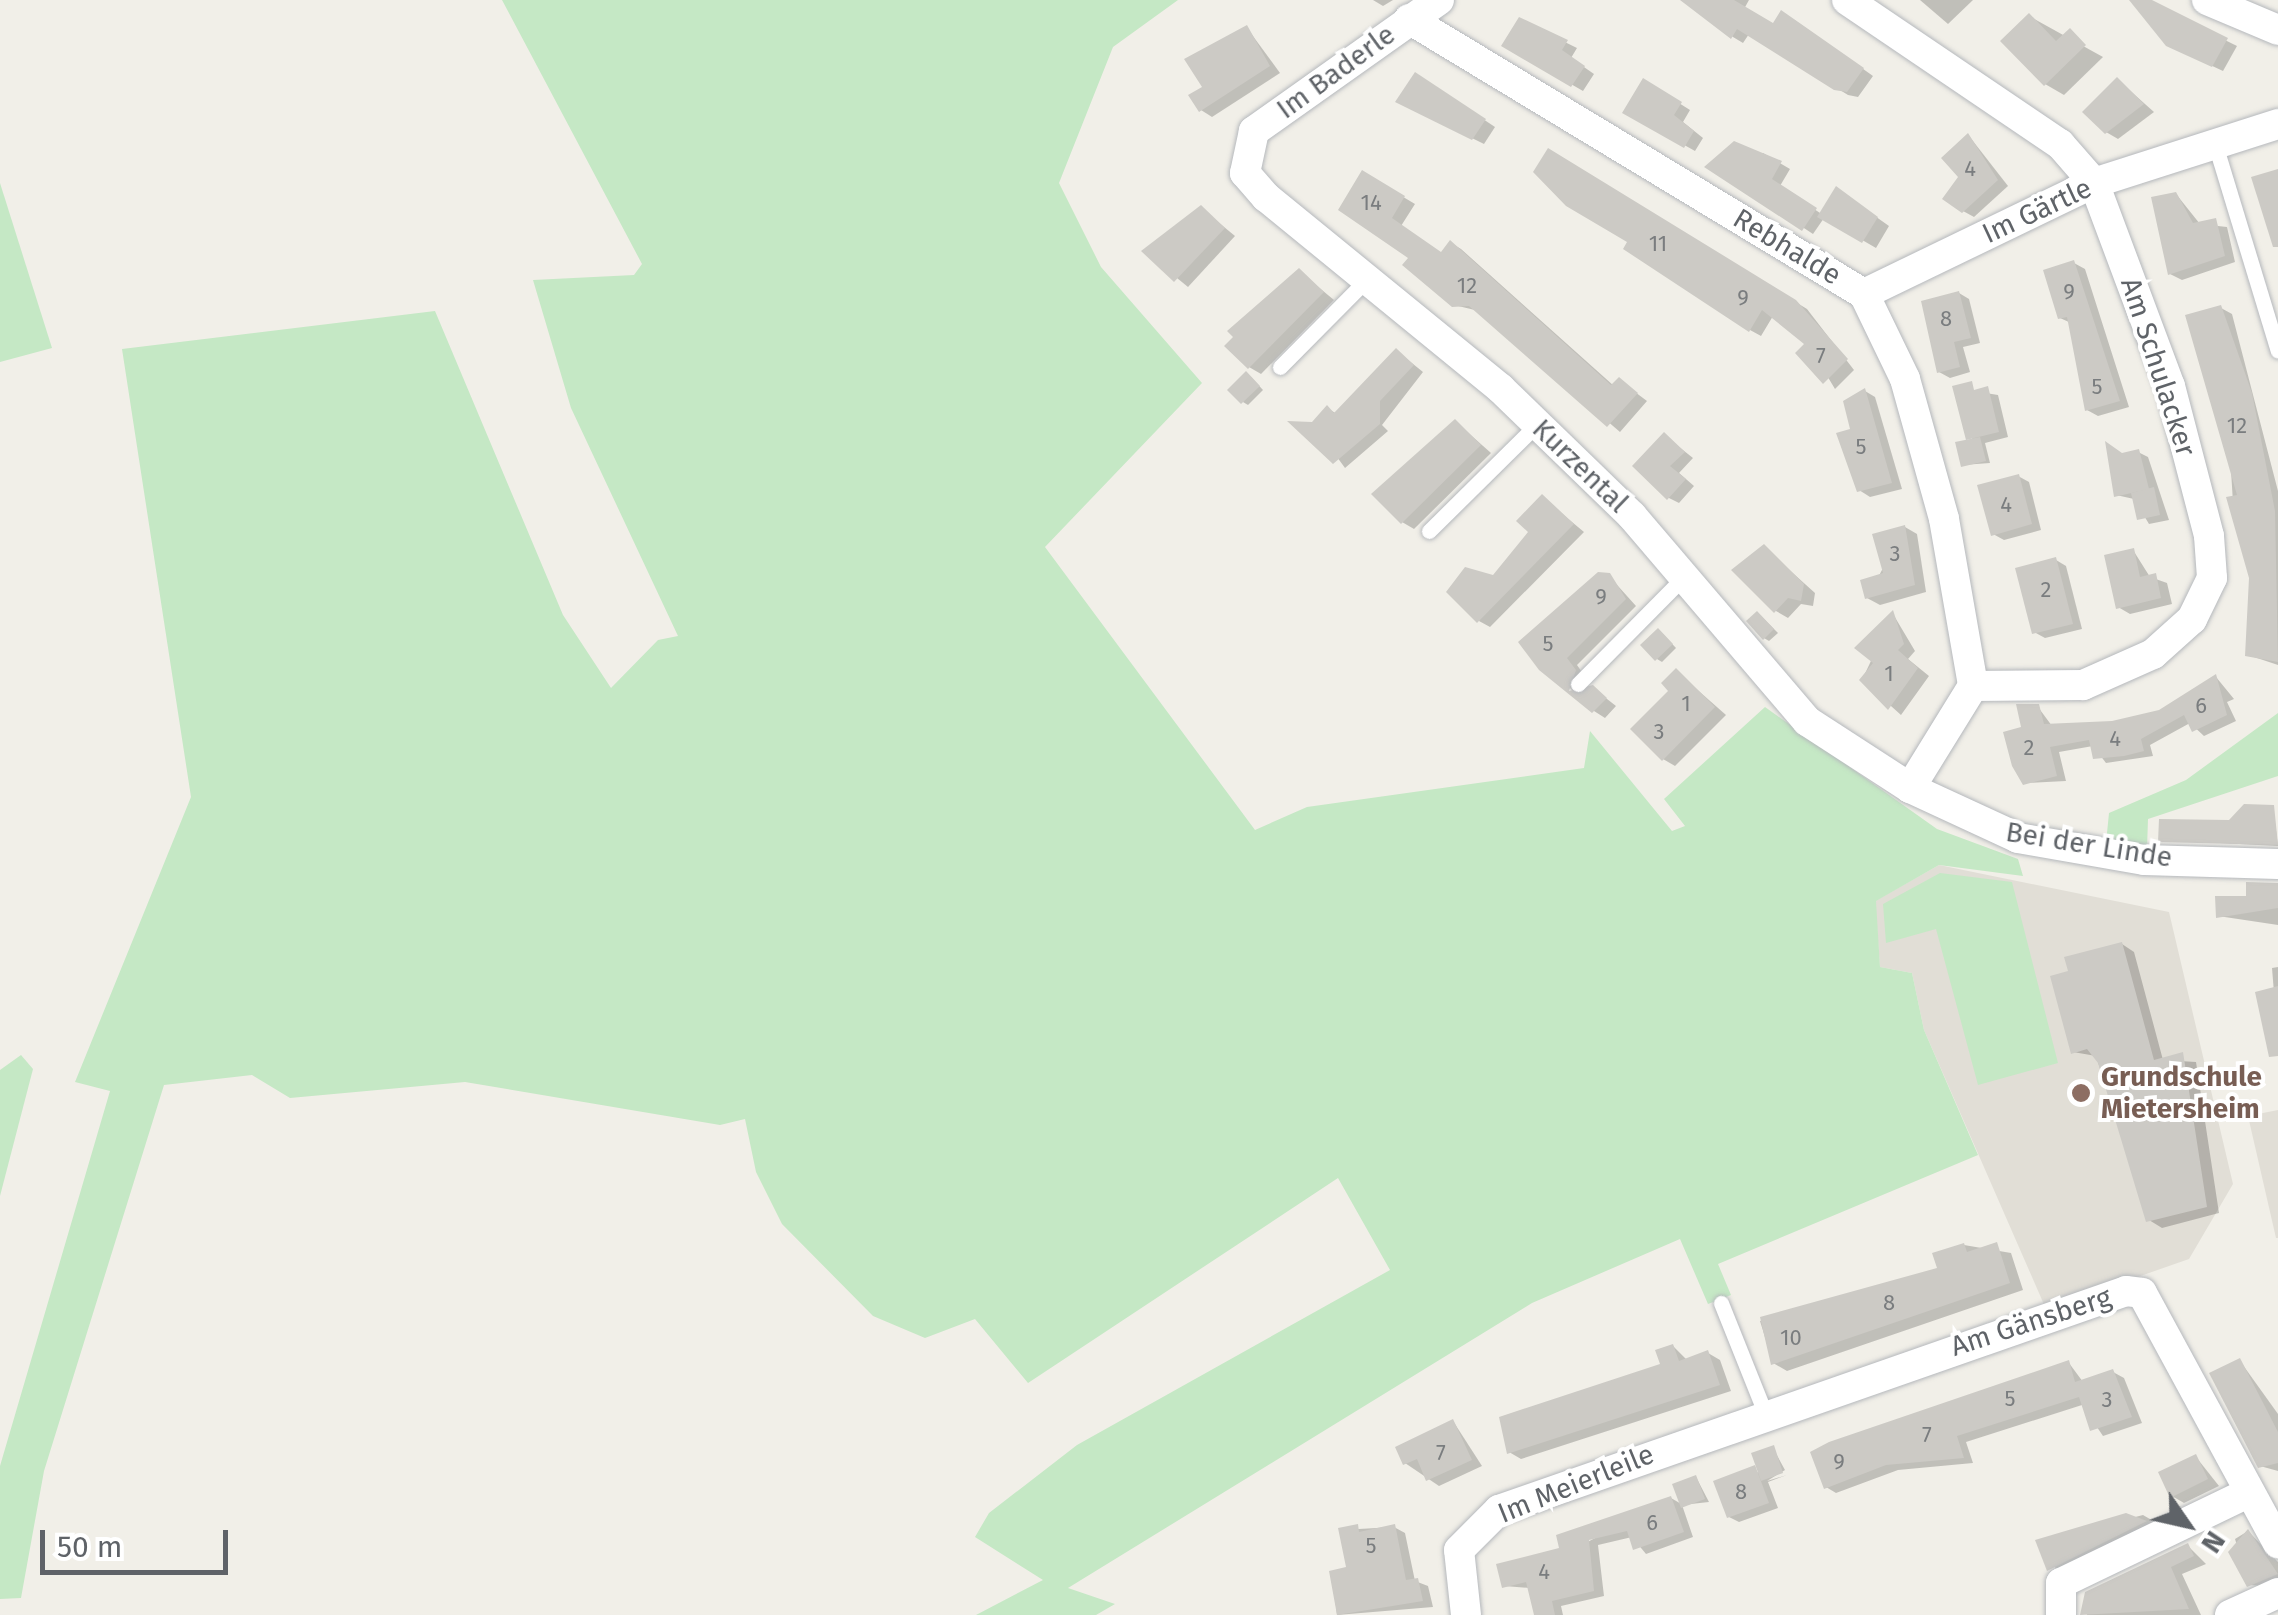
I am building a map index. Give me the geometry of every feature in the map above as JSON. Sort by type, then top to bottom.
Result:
[{"type":"street","name":"Im Baderle","points":[[1244,154],[1254,131],[1439,0]]},
{"type":"street","name":"Am Schulacker","points":[[1847,0],[2060,144],[2094,183],[2170,386],[2212,578],[2192,619],[2153,654],[2083,685],[1973,686]]},
{"type":"street","points":[[2207,0],[2278,30]]},
{"type":"street","name":"Rebhalde","points":[[1409,19],[1864,294],[1905,380],[1944,519],[1973,686]]},
{"type":"street","name":"Im Gärtle","points":[[1864,294],[2094,183],[2278,124]]},
{"type":"street","name":"Kurzental","points":[[1244,154],[1245,174],[1266,196],[1370,276],[1537,424],[1684,576],[1807,721],[1910,788]]},
{"type":"street","points":[[1910,788],[1973,686]]},
{"type":"street","name":"Bei der Linde","points":[[1910,788],[2018,838],[2144,860],[2278,864]]},
{"type":"street","name":"Am Gänsberg","points":[[1765,1413],[2105,1295],[2142,1293],[2278,1544]]},
{"type":"street","name":"Im Meierleile","points":[[1466,1615],[1459,1550],[1499,1510],[1765,1413]]},
{"type":"street","points":[[2060,1615],[2061,1583],[2248,1493]]},
{"type":"street","points":[[2230,1615],[2278,1593]]},
{"type":"lane","points":[[2215,144],[2278,350]]},
{"type":"lane","points":[[1280,367],[1370,276]]},
{"type":"lane","points":[[1429,531],[1537,424]]},
{"type":"lane","points":[[1578,684],[1684,576]]},
{"type":"lane","points":[[1721,1303],[1765,1413]]},
{"type":"shaded area","name":"Grundschule Mietersheim","points":[[1939,865],[2169,912],[2233,1184],[2189,1259],[2046,1309],[1924,1030],[1912,973],[1880,967],[1875,901]]},
{"type":"shaded area","points":[[2278,1110],[2278,1238],[2276,1238],[2248,1116]]},
{"type":"green space","points":[[502,0],[1178,0],[1113,47],[1059,183],[1101,267],[1202,383],[1045,547],[1255,830],[1307,807],[1584,768],[1590,731],[1672,831],[1685,826],[1664,799],[1765,707],[1937,829],[2018,859],[2023,876],[1939,865],[1876,901],[1880,967],[1912,973],[1924,1030],[1978,1155],[1718,1264],[1731,1295],[1708,1304],[1680,1239],[1532,1303],[1068,1588],[1115,1604],[1096,1615],[976,1615],[1043,1580],[975,1537],[989,1513],[1077,1445],[1390,1270],[1338,1178],[1028,1383],[975,1319],[925,1338],[873,1316],[782,1224],[756,1172],[745,1119],[720,1125],[465,1082],[290,1098],[252,1075],[164,1085],[44,1471],[21,1598],[0,1599],[0,1466],[110,1091],[75,1082],[191,797],[122,349],[435,311],[563,615],[611,688],[658,640],[678,636],[571,408],[533,280],[634,275],[642,264]]},
{"type":"green space","points":[[0,183],[52,348],[0,362]]},
{"type":"green space","points":[[2278,713],[2278,776],[2148,819],[2147,849],[2106,843],[2109,813],[2186,780]]},
{"type":"green space","points":[[1940,873],[2012,882],[2058,1063],[1978,1085],[1936,929],[1886,943],[1883,904]]},
{"type":"green space","points":[[21,1055],[33,1069],[0,1196],[0,1070]]},
{"type":"building","points":[[1680,0],[1734,0],[1773,23],[1781,10],[1864,68],[1847,92],[1834,90],[1737,29],[1731,39]]},
{"type":"building","points":[[2129,0],[2152,0],[2228,38],[2212,67],[2166,46]]},
{"type":"building","points":[[2029,13],[2056,41],[2070,28],[2086,45],[2044,86],[2000,41]]},
{"type":"building","points":[[1519,17],[1568,40],[1562,50],[1585,66],[1571,87],[1501,46]]},
{"type":"building","points":[[1247,25],[1270,66],[1199,112],[1188,95],[1202,87],[1184,59]]},
{"type":"building","points":[[1415,72],[1486,119],[1472,140],[1395,102]]},
{"type":"building","points":[[2117,77],[2144,104],[2105,134],[2082,112]]},
{"type":"building","points":[[1643,78],[1682,102],[1674,115],[1694,131],[1684,148],[1622,113]]},
{"type":"building","points":[[1968,133],[1998,180],[1962,213],[1942,199],[1958,177],[1941,158]]},
{"type":"building","points":[[1734,141],[1782,161],[1772,179],[1817,208],[1802,231],[1704,167]]},
{"type":"building","points":[[1548,148],[1796,300],[1848,359],[1823,384],[1795,353],[1804,344],[1762,310],[1749,332],[1623,249],[1627,242],[1566,206],[1533,172]]},
{"type":"building","points":[[2278,169],[2278,247],[2273,247],[2251,177]]},
{"type":"building","points":[[1362,170],[1405,196],[1392,218],[1441,252],[1450,240],[1611,385],[1619,377],[1638,393],[1607,427],[1469,306],[1452,307],[1402,265],[1408,258],[1338,210]]},
{"type":"building","points":[[1836,186],[1878,217],[1862,243],[1817,217]]},
{"type":"building","points":[[2176,192],[2193,223],[2216,218],[2225,256],[2168,275],[2151,197]]},
{"type":"building","points":[[1201,205],[1225,228],[1174,282],[1141,251]]},
{"type":"building","points":[[2074,260],[2120,401],[2085,411],[2067,317],[2058,319],[2043,270]]},
{"type":"building","points":[[1299,268],[1324,292],[1248,369],[1224,346],[1233,337],[1227,331]]},
{"type":"building","points":[[1959,291],[1971,338],[1954,342],[1960,367],[1937,373],[1921,301]]},
{"type":"building","points":[[2221,305],[2252,393],[2275,511],[2278,662],[2245,656],[2249,578],[2226,497],[2237,495],[2185,315]]},
{"type":"building","points":[[1396,348],[1414,365],[1380,401],[1380,424],[1333,464],[1287,421],[1312,422],[1327,405],[1334,413]]},
{"type":"building","points":[[1246,371],[1260,386],[1241,404],[1227,390]]},
{"type":"building","points":[[1972,381],[1974,390],[1988,386],[1999,432],[1966,440],[1952,386]]},
{"type":"building","points":[[1865,388],[1892,483],[1857,492],[1836,433],[1850,429],[1843,401]]},
{"type":"building","points":[[1455,419],[1481,445],[1401,524],[1371,494]]},
{"type":"building","points":[[1664,432],[1685,452],[1670,466],[1686,479],[1667,500],[1632,466]]},
{"type":"building","points":[[1980,437],[1986,461],[1961,467],[1955,442]]},
{"type":"building","points":[[2105,441],[2122,453],[2139,449],[2149,489],[2114,497]]},
{"type":"building","points":[[2019,474],[2032,524],[1991,536],[1977,485]]},
{"type":"building","points":[[2154,487],[2160,515],[2137,520],[2131,493]]},
{"type":"building","points":[[1542,494],[1574,524],[1477,623],[1446,592],[1465,567],[1493,575],[1528,532],[1516,521]]},
{"type":"building","points":[[1905,525],[1915,585],[1865,599],[1860,580],[1883,573],[1872,534]]},
{"type":"building","points":[[1764,544],[1804,584],[1801,601],[1788,598],[1774,613],[1731,570]]},
{"type":"building","points":[[2134,548],[2140,577],[2156,573],[2161,598],[2116,609],[2104,555]]},
{"type":"building","points":[[2056,557],[2073,624],[2032,634],[2015,568]]},
{"type":"building","points":[[1598,572],[1610,573],[1626,599],[1567,658],[1576,670],[1569,691],[1593,685],[1607,698],[1592,713],[1539,670],[1518,642]]},
{"type":"building","points":[[1893,610],[1904,644],[1898,650],[1918,668],[1888,710],[1859,680],[1873,663],[1854,648]]},
{"type":"building","points":[[1757,611],[1774,629],[1763,640],[1746,621]]},
{"type":"building","points":[[1658,628],[1673,644],[1655,661],[1640,645]]},
{"type":"building","points":[[1676,668],[1715,707],[1662,761],[1630,729],[1668,691],[1661,683]]},
{"type":"building","points":[[2216,674],[2227,715],[2192,732],[2184,715],[2141,739],[2144,751],[2124,756],[2093,759],[2089,740],[2050,747],[2057,776],[2023,785],[2012,766],[2003,732],[2021,727],[2016,704],[2039,704],[2044,724],[2112,721],[2159,710]]},
{"type":"building","points":[[2244,804],[2274,805],[2278,845],[2158,842],[2159,819],[2229,820]]},
{"type":"building","points":[[2246,882],[2278,883],[2278,908],[2216,918],[2215,896],[2246,896]]},
{"type":"building","points":[[2122,942],[2154,1060],[2183,1052],[2207,1207],[2146,1222],[2098,1063],[2087,1049],[2071,1054],[2050,976],[2068,971],[2064,957]]},
{"type":"building","points":[[2278,986],[2278,1056],[2269,1057],[2255,992]]},
{"type":"building","points":[[1997,1242],[2010,1283],[1771,1365],[1760,1317],[1937,1268],[1932,1253],[1964,1243],[1967,1252]]},
{"type":"building","points":[[1673,1344],[1679,1361],[1708,1350],[1720,1385],[1507,1454],[1499,1417],[1660,1364],[1655,1350]]},
{"type":"building","points":[[2240,1358],[2278,1432],[2278,1463],[2258,1468],[2209,1373]]},
{"type":"building","points":[[2069,1360],[2075,1382],[2113,1369],[2132,1417],[2090,1431],[2079,1397],[1957,1436],[1964,1458],[1886,1465],[1824,1489],[1810,1452],[1829,1442]]},
{"type":"building","points":[[1453,1419],[1472,1460],[1426,1481],[1417,1459],[1403,1465],[1395,1447]]},
{"type":"building","points":[[1774,1445],[1783,1473],[1761,1481],[1751,1453]]},
{"type":"building","points":[[2196,1454],[2208,1479],[2170,1498],[2158,1472]]},
{"type":"building","points":[[1755,1465],[1769,1503],[1727,1518],[1713,1481]]},
{"type":"building","points":[[1696,1475],[1705,1499],[1681,1508],[1672,1484]]},
{"type":"building","points":[[1671,1496],[1684,1532],[1633,1550],[1627,1531],[1589,1540],[1594,1591],[1552,1601],[1555,1615],[1534,1615],[1526,1582],[1502,1588],[1496,1564],[1559,1548],[1556,1535]]},
{"type":"building","points":[[2126,1513],[2147,1521],[2047,1571],[2035,1540]]},
{"type":"building","points":[[1358,1524],[1359,1532],[1395,1524],[1406,1580],[1418,1578],[1423,1601],[1337,1615],[1329,1571],[1346,1567],[1338,1528]]},
{"type":"building","points":[[2248,1529],[2278,1574],[2247,1587],[2228,1552]]},
{"type":"building","points":[[2188,1543],[2194,1556],[2171,1567],[2189,1609],[2080,1615],[2085,1592]]},
{"type":"place","name":"Grundschule Mietersheim","points":[[2081,1093]]}]
